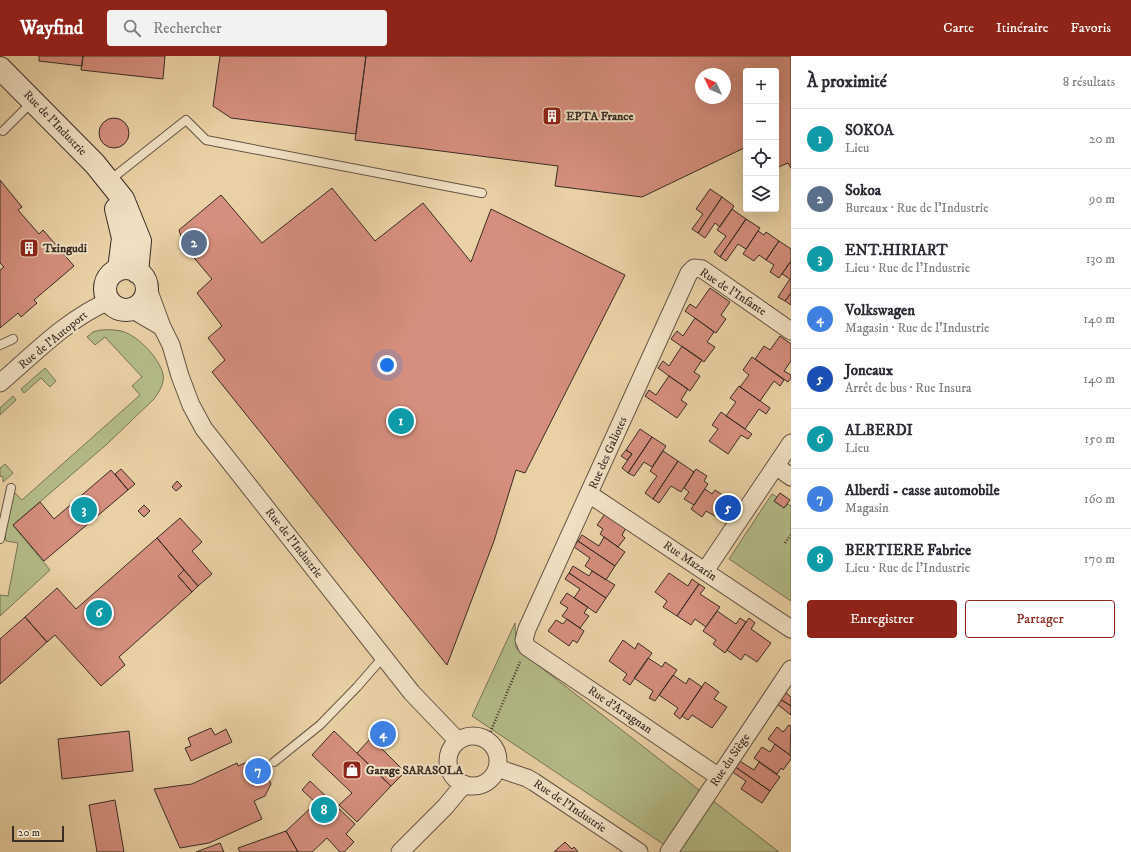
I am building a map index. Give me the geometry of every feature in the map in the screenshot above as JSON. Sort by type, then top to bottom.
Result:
[{"type":"street","name":"Rue de l'Industrie","points":[[0,68],[95,164],[108,182],[135,277],[145,299],[133,310]]},
{"type":"street","name":"Rue de l'Infante","points":[[694,268],[702,269],[791,331]]},
{"type":"street","name":"Rue des Galiotes","points":[[525,643],[527,629],[689,273],[694,268]]},
{"type":"street","points":[[135,277],[110,276],[105,288],[109,301],[124,311],[133,310],[162,327]]},
{"type":"street","name":"Rue de l'Industrie","points":[[135,277],[171,346],[191,405],[204,429],[384,656],[412,694],[458,741]]},
{"type":"street","name":"Rue de l'Autoport","points":[[0,383],[63,328],[85,313],[109,301]]},
{"type":"street","points":[[705,571],[791,443]]},
{"type":"street","points":[[776,466],[791,477]]},
{"type":"street","name":"Rue Mazarin","points":[[589,494],[791,629]]},
{"type":"street","name":"Rue d'Artagnan","points":[[525,643],[719,777]]},
{"type":"street","name":"Rue du Siège","points":[[669,852],[791,669]]},
{"type":"street","points":[[472,736],[487,740],[493,745],[498,760],[497,768],[488,780],[472,786],[464,784],[456,779],[448,764],[450,752],[458,741],[464,737],[472,736]]},
{"type":"street","name":"Rue de l'Industrie","points":[[497,768],[527,778],[534,782],[639,852]]},
{"type":"street","points":[[400,852],[445,807],[464,784]]},
{"type":"lane","points":[[3,131],[33,101]]},
{"type":"lane","points":[[108,182],[186,120],[206,140],[482,193]]},
{"type":"lane","points":[[0,345],[13,338]]},
{"type":"lane","points":[[0,539],[11,488]]},
{"type":"lane","points":[[274,762],[320,725],[357,687],[384,656]]},
{"type":"path","points":[[785,544],[791,535]]},
{"type":"path","points":[[487,740],[525,643]]},
{"type":"green space","points":[[100,330],[115,330],[124,332],[136,338],[148,349],[157,361],[163,374],[160,390],[154,399],[106,445],[13,525],[50,570],[0,616],[0,595],[8,596],[18,543],[6,541],[5,535],[7,516],[14,492],[22,500],[140,395],[132,386],[142,377],[105,337],[95,345],[87,337],[93,332]]},
{"type":"green space","points":[[45,368],[56,381],[50,387],[41,378],[24,393],[21,389]]},
{"type":"green space","points":[[13,396],[16,400],[0,415],[0,408]]},
{"type":"green space","points":[[5,464],[13,473],[3,482],[3,477],[0,476],[0,468]]},
{"type":"green space","points":[[772,494],[777,497],[774,501],[784,508],[787,504],[791,506],[791,601],[729,559]]},
{"type":"green space","points":[[515,623],[516,648],[779,852],[675,852],[472,716]]},
{"type":"building","points":[[39,56],[83,56],[82,66],[39,61]]},
{"type":"building","points":[[83,56],[165,56],[163,79],[81,70]]},
{"type":"building","points":[[220,56],[366,56],[356,134],[231,118],[213,106]]},
{"type":"building","name":"EPTA France","points":[[366,56],[791,56],[791,168],[788,163],[779,167],[779,68],[743,68],[743,148],[642,197],[555,186],[558,166],[355,140]]},
{"type":"building","points":[[114,118],[125,122],[129,133],[125,144],[114,148],[103,144],[99,133],[103,122]]},
{"type":"building","name":"Txingudi","points":[[0,180],[22,207],[18,210],[39,234],[43,230],[74,266],[34,300],[37,303],[21,317],[18,313],[0,328],[0,270],[4,267],[0,263]]},
{"type":"building","points":[[332,188],[375,241],[423,203],[471,262],[491,209],[625,275],[525,473],[516,470],[494,541],[447,665],[212,372],[225,360],[208,338],[222,326],[197,293],[212,279],[184,246],[179,230],[221,195],[262,243]]},
{"type":"building","points":[[710,189],[722,197],[698,233],[692,229],[703,214],[696,209]]},
{"type":"building","points":[[722,197],[734,206],[720,227],[715,223],[705,238],[698,233]]},
{"type":"building","points":[[732,209],[746,219],[720,257],[714,252],[726,236],[717,230]]},
{"type":"building","points":[[746,219],[760,228],[746,249],[738,244],[726,261],[720,257]]},
{"type":"building","points":[[758,231],[764,235],[766,232],[779,241],[766,260],[759,255],[754,261],[743,254]]},
{"type":"building","points":[[779,241],[791,249],[791,261],[779,278],[770,272],[774,265],[766,260]]},
{"type":"building","points":[[791,261],[791,293],[785,301],[778,297],[790,279],[782,274]]},
{"type":"building","points":[[710,288],[730,302],[721,315],[726,319],[716,333],[685,311],[690,304],[696,308]]},
{"type":"building","points":[[791,293],[791,305],[785,301]]},
{"type":"building","points":[[695,318],[714,332],[707,342],[715,347],[704,362],[671,339],[677,331],[683,336]]},
{"type":"building","points":[[780,336],[791,344],[791,361],[784,371],[791,375],[788,382],[755,359],[764,346],[770,350]]},
{"type":"building","points":[[682,346],[702,360],[694,372],[700,376],[690,391],[658,368],[663,361],[669,366]]},
{"type":"building","points":[[752,357],[784,380],[780,386],[774,381],[760,401],[740,387],[749,375],[743,370]]},
{"type":"building","points":[[669,376],[688,389],[681,400],[687,404],[677,418],[645,396],[649,390],[656,395]]},
{"type":"building","points":[[739,386],[770,408],[766,414],[759,409],[745,429],[726,416],[736,402],[730,398]]},
{"type":"building","points":[[721,412],[752,434],[748,439],[741,435],[728,454],[709,441],[718,429],[712,425]]},
{"type":"building","points":[[640,429],[652,437],[628,473],[622,468],[632,454],[626,450]]},
{"type":"building","points":[[652,437],[666,446],[652,467],[644,462],[634,476],[628,473]]},
{"type":"building","points":[[626,450],[632,454],[627,460],[621,456]]},
{"type":"building","points":[[663,451],[678,461],[653,499],[645,493],[657,476],[650,471]]},
{"type":"building","points":[[678,461],[694,472],[681,492],[671,486],[659,503],[653,499]]},
{"type":"building","points":[[121,469],[135,484],[128,490],[115,474]]},
{"type":"building","points":[[696,469],[707,476],[704,481],[708,484],[694,505],[684,499],[689,492],[684,488]]},
{"type":"building","points":[[111,470],[128,490],[44,561],[13,525],[40,502],[54,519]]},
{"type":"building","points":[[177,481],[182,486],[176,491],[172,487]]},
{"type":"building","points":[[705,489],[712,494],[715,490],[727,498],[715,516],[706,511],[702,517],[691,509]]},
{"type":"building","points":[[780,493],[790,500],[784,508],[774,501]]},
{"type":"building","points":[[144,505],[150,511],[144,517],[138,511]]},
{"type":"building","points":[[605,514],[626,528],[622,535],[625,538],[618,547],[600,534],[603,529],[597,525]]},
{"type":"building","points":[[180,518],[202,542],[192,551],[212,574],[198,586],[157,538]]},
{"type":"building","points":[[582,535],[599,546],[604,537],[625,552],[615,566],[578,541]]},
{"type":"building","points":[[157,538],[184,570],[178,576],[192,592],[119,657],[125,665],[101,686],[55,635],[47,642],[25,617],[57,588],[76,609]]},
{"type":"building","points":[[578,541],[615,566],[606,580],[585,566],[590,558],[574,547]]},
{"type":"building","points":[[573,566],[589,576],[592,571],[615,585],[606,598],[569,573]]},
{"type":"building","points":[[184,570],[198,586],[192,592],[178,576]]},
{"type":"building","points":[[569,573],[606,598],[596,613],[574,598],[580,589],[565,579]]},
{"type":"building","points":[[669,573],[688,586],[692,579],[699,584],[677,616],[663,607],[667,601],[655,592]]},
{"type":"building","points":[[699,584],[705,588],[700,594],[720,607],[706,627],[695,619],[691,625],[677,616]]},
{"type":"building","points":[[567,593],[588,607],[584,613],[589,616],[580,628],[562,616],[568,608],[560,603]]},
{"type":"building","points":[[717,611],[736,624],[740,618],[746,622],[725,653],[713,644],[716,640],[703,631]]},
{"type":"building","points":[[25,617],[47,642],[0,684],[0,639]]},
{"type":"building","points":[[749,618],[755,623],[751,629],[771,643],[757,662],[745,654],[741,660],[727,650]]},
{"type":"building","points":[[567,619],[584,631],[577,643],[573,640],[569,646],[548,631],[556,620],[563,624]]},
{"type":"building","points":[[623,640],[635,649],[638,643],[652,653],[630,685],[623,680],[627,674],[609,661]]},
{"type":"building","points":[[648,658],[662,667],[665,662],[677,670],[655,701],[649,698],[653,691],[634,678]]},
{"type":"building","points":[[673,675],[686,684],[689,678],[702,687],[680,719],[674,714],[678,708],[659,695]]},
{"type":"building","points":[[705,682],[719,692],[714,699],[727,707],[712,728],[692,715],[688,720],[682,716]]},
{"type":"building","points":[[785,692],[791,697],[791,706],[780,699]]},
{"type":"building","points":[[780,699],[791,706],[791,715],[777,704]]},
{"type":"building","points":[[789,725],[791,726],[790,755],[768,739],[777,727],[783,732]]},
{"type":"building","points":[[211,728],[215,735],[226,729],[232,742],[191,761],[185,748],[191,746],[188,738]]},
{"type":"building","points":[[129,731],[133,771],[62,779],[58,739]]},
{"type":"building","name":"Garage SARASOLA","points":[[334,731],[391,786],[357,822],[339,805],[352,793],[312,755]]},
{"type":"building","name":"Garage SARASOLA","points":[[371,738],[405,772],[391,786],[357,753]]},
{"type":"building","points":[[775,744],[791,756],[791,759],[783,770],[781,768],[777,774],[754,758],[762,747],[770,752]]},
{"type":"building","points":[[252,760],[262,763],[271,784],[265,796],[254,801],[262,819],[209,843],[180,848],[154,789],[192,784],[237,763],[238,766]]},
{"type":"building","points":[[738,760],[754,770],[759,762],[780,777],[770,791],[734,766]]},
{"type":"building","points":[[734,766],[770,791],[762,803],[741,789],[746,781],[731,771]]},
{"type":"building","points":[[310,781],[355,824],[346,834],[354,842],[344,852],[340,852],[327,838],[312,852],[298,852],[286,831],[316,803],[302,790]]},
{"type":"building","points":[[115,800],[124,852],[97,852],[89,805]]},
{"type":"building","points":[[286,831],[298,852],[240,852],[238,848]]},
{"type":"building","points":[[565,842],[572,849],[574,847],[578,852],[554,852]]},
{"type":"building","points":[[220,843],[224,852],[196,852]]},
{"type":"place","name":"EPTA France","points":[[552,116]]},
{"type":"place","name":"Sokoa","points":[[194,243]]},
{"type":"place","name":"Txingudi","points":[[29,248]]},
{"type":"place","name":"SOKOA","points":[[401,421]]},
{"type":"place","name":"Joncaux","points":[[728,508]]},
{"type":"place","name":"ENT.HIRIART","points":[[84,510]]},
{"type":"place","name":"ALBERDI","points":[[99,613]]},
{"type":"place","name":"Volkswagen","points":[[383,734]]},
{"type":"place","name":"Garage SARASOLA","points":[[352,770]]},
{"type":"place","name":"Alberdi - casse automobile","points":[[258,771]]},
{"type":"place","name":"BERTIERE Fabrice","points":[[324,810]]}]
